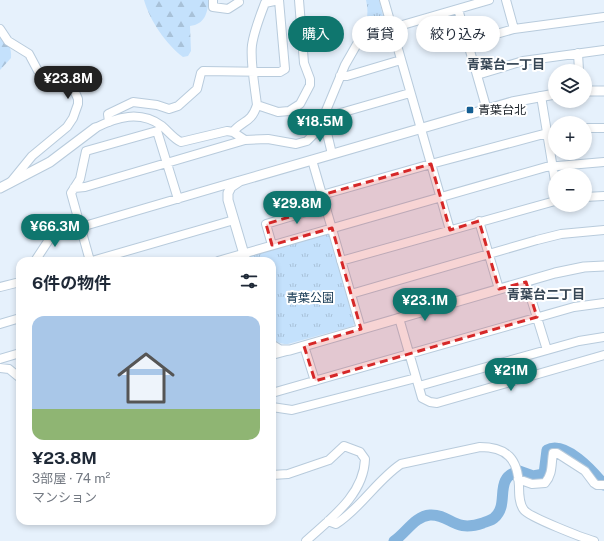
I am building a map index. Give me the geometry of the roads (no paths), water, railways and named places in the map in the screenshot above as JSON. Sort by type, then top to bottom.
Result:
[{"type":"street","points":[[213,0],[213,7],[228,9],[238,2]]},
{"type":"street","points":[[109,122],[108,114],[133,102],[157,105],[169,109],[178,106],[198,88],[201,73],[204,71],[254,73],[280,72],[285,69],[279,0],[265,3],[253,40],[252,48],[254,73],[257,105],[250,119],[238,126],[233,132]]},
{"type":"street","points":[[257,105],[278,112],[289,111],[300,104],[310,85],[310,79],[304,63],[299,0]]},
{"type":"street","points":[[384,0],[389,16]]},
{"type":"street","points":[[408,23],[489,0]]},
{"type":"street","points":[[506,0],[514,29]]},
{"type":"street","points":[[458,9],[460,16]]},
{"type":"street","points":[[500,33],[514,29],[604,16]]},
{"type":"street","points":[[0,29],[8,41],[27,52],[38,71],[45,76],[65,83],[75,92],[78,99],[78,104],[73,118],[67,127],[32,156],[9,184]]},
{"type":"street","points":[[477,75],[523,61],[604,50]]},
{"type":"street","points":[[74,188],[84,187],[245,140],[263,139],[288,144],[302,143],[311,138],[322,124],[340,76],[352,52]]},
{"type":"street","points":[[399,52],[450,230]]},
{"type":"street","points":[[471,52],[487,110]]},
{"type":"street","points":[[578,53],[579,64]]},
{"type":"street","points":[[340,76],[347,76],[401,60]]},
{"type":"street","points":[[592,91],[604,91]]},
{"type":"street","points":[[325,115],[330,116],[410,93]]},
{"type":"street","points":[[81,227],[487,110],[548,95]]},
{"type":"street","points":[[541,96],[548,121]]},
{"type":"street","points":[[0,188],[50,162],[95,128],[129,116],[145,118],[160,125],[181,142],[225,131],[233,132],[245,140]]},
{"type":"street","points":[[322,124],[326,129],[332,154]]},
{"type":"street","points":[[592,128],[604,128]]},
{"type":"street","points":[[90,257],[71,193],[80,179],[86,151],[158,131],[178,199]]},
{"type":"street","points":[[322,195],[548,133]]},
{"type":"street","points":[[312,160],[361,329]]},
{"type":"street","points":[[553,160],[553,166]]},
{"type":"street","points":[[224,185],[245,257],[272,245],[553,166],[604,162]]},
{"type":"street","points":[[228,200],[228,194],[231,187],[240,181]]},
{"type":"street","points":[[592,197],[604,196]]},
{"type":"street","points":[[341,261],[548,203]]},
{"type":"street","points":[[272,245],[266,224],[326,206]]},
{"type":"street","points":[[105,257],[234,220]]},
{"type":"street","points":[[479,221],[499,289]]},
{"type":"street","points":[[38,257],[58,226]]},
{"type":"street","points":[[351,294],[561,234],[604,230]]},
{"type":"street","points":[[276,354],[569,270],[604,266]]},
{"type":"street","points":[[526,282],[547,350]]},
{"type":"street","points":[[0,288],[16,283]]},
{"type":"street","points":[[276,392],[537,317],[574,307],[604,303]]},
{"type":"street","points":[[399,318],[422,398],[430,402],[437,403],[604,355]]},
{"type":"street","points":[[0,324],[16,319]]},
{"type":"street","points":[[418,386],[589,338],[604,338]]},
{"type":"street","points":[[304,346],[315,381]]},
{"type":"street","points":[[276,348],[280,350],[290,350]]},
{"type":"street","points":[[0,359],[16,354]]},
{"type":"street","points":[[0,368],[10,369],[16,374]]},
{"type":"street","points":[[276,408],[292,410],[416,378]]},
{"type":"street","points":[[276,475],[288,474],[330,460],[344,446],[360,452],[365,459],[360,482],[345,504],[306,541]]},
{"type":"street","points":[[328,521],[336,524],[348,516],[391,470],[401,464],[480,447],[491,447],[507,454],[514,461],[517,474],[519,498],[524,510],[534,517],[594,541]]},
{"type":"street","points":[[517,474],[532,484],[545,483],[550,478],[553,453],[557,453],[585,471],[594,483],[602,485]]},
{"type":"waterway","points":[[394,541],[415,522],[425,516],[437,515],[459,525],[465,526],[483,523],[493,519],[499,512],[501,506],[506,479],[511,474],[519,471],[533,476],[544,474],[547,450],[554,448],[562,449],[578,458],[604,485]]},
{"type":"place","name":"青葉台北","points":[[470,110]]},
{"type":"district","name":"青葉台一丁目","points":[[506,64]]},
{"type":"district","name":"青葉台二丁目","points":[[546,294]]},
{"type":"park label","name":"青葉公園","points":[[310,298]]}]
